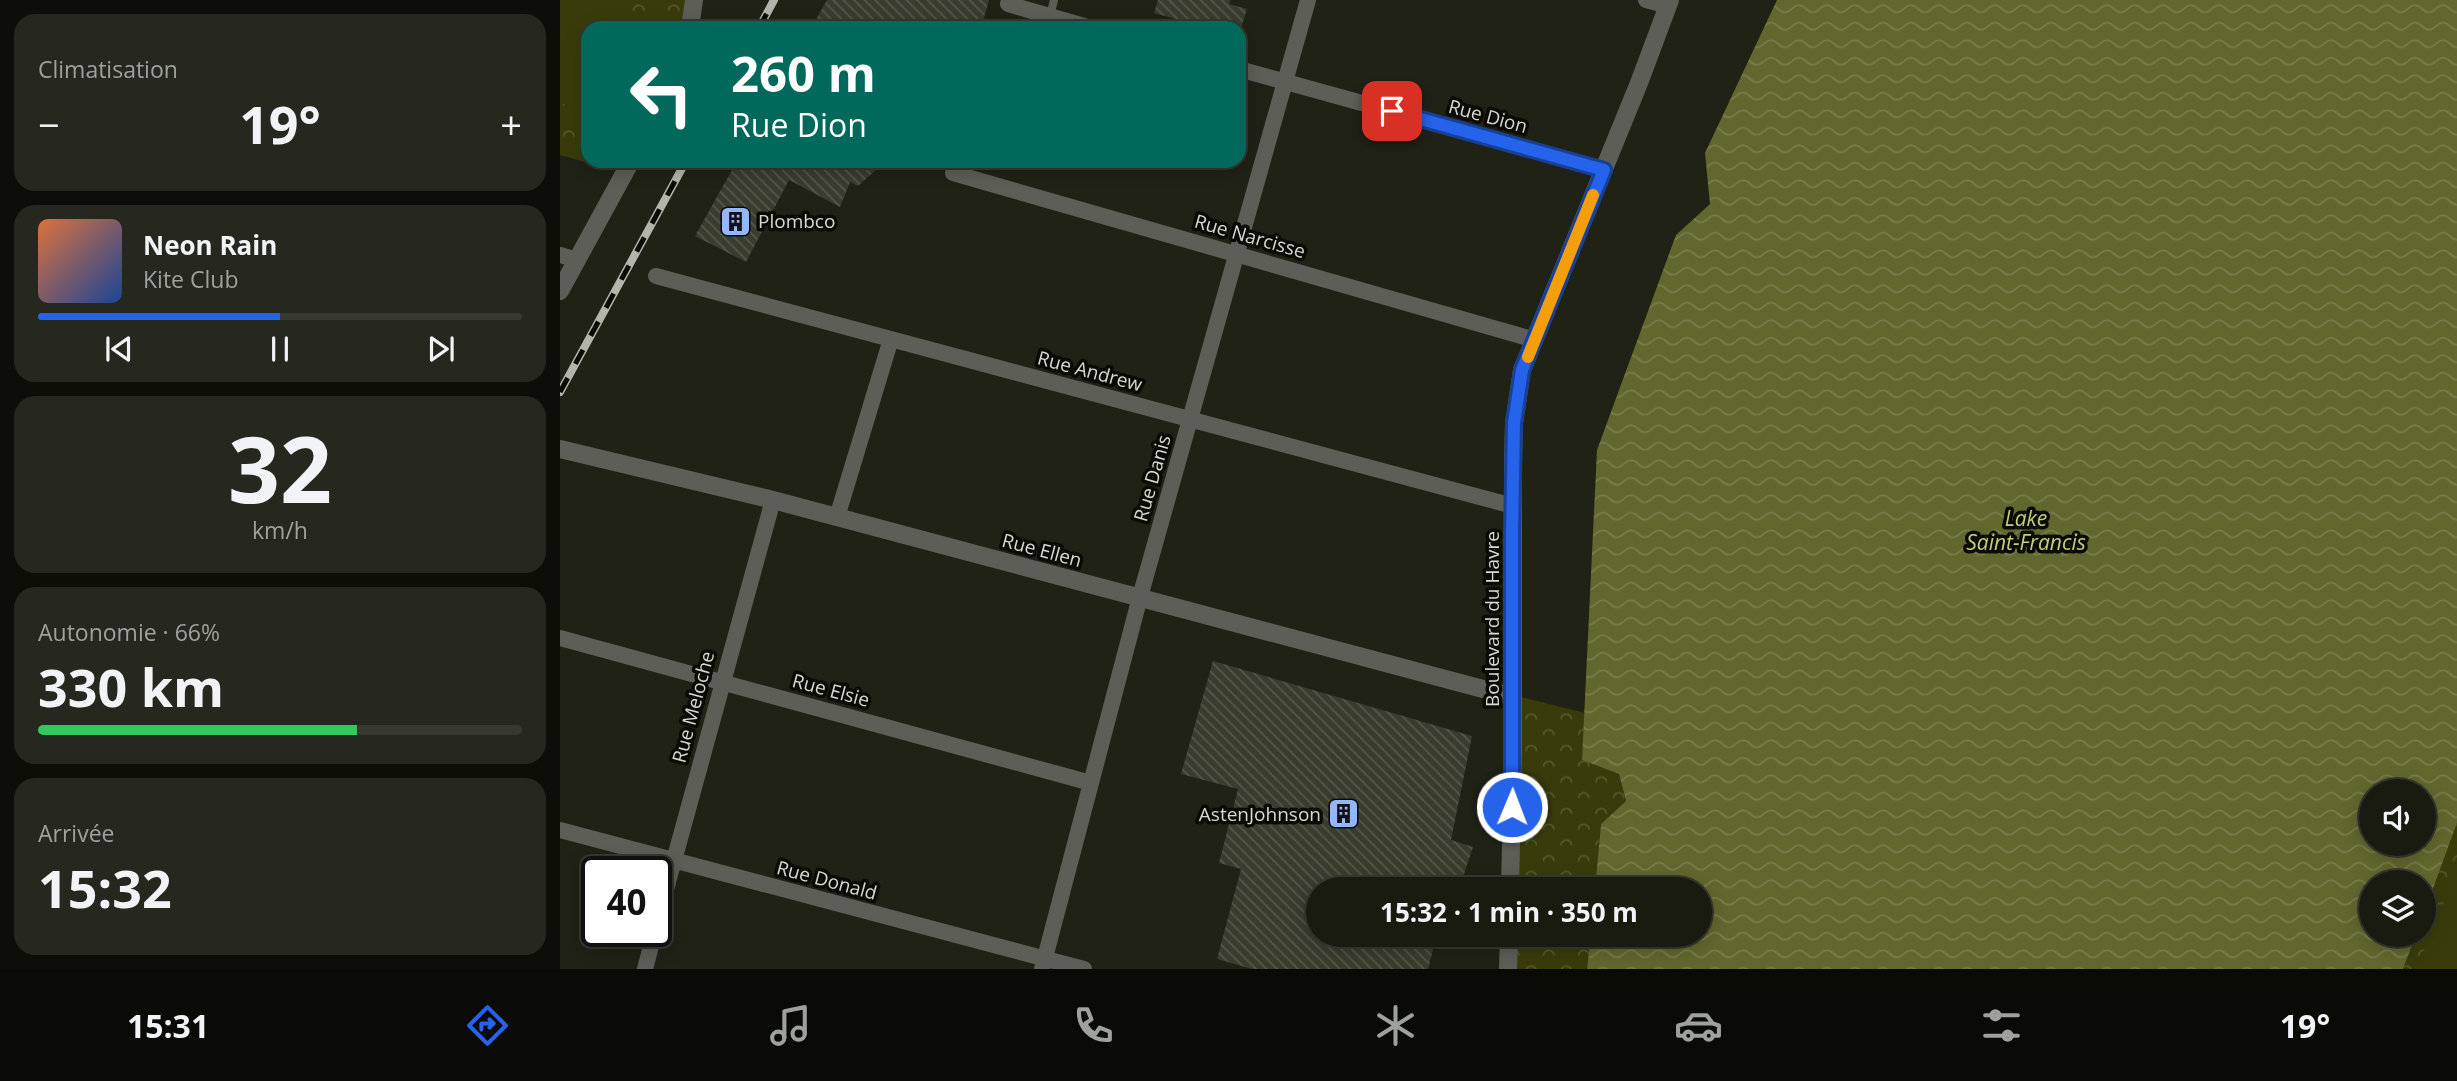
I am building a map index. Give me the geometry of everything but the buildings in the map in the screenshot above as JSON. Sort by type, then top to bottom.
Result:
[{"type":"street","points":[[691,21],[694,0]]},
{"type":"street","name":"Rue Danis","points":[[1043,964],[1140,597],[1308,0]]},
{"type":"street","points":[[1646,0],[1669,3]]},
{"type":"street","name":"Boulevard du Havre","points":[[1510,877],[1514,423],[1522,370],[1669,3]]},
{"type":"street","points":[[1008,4],[1052,8],[1077,21]]},
{"type":"street","name":"Rue Dion","points":[[1246,71],[1604,170]]},
{"type":"street","points":[[560,291],[568,258],[626,168]]},
{"type":"street","name":"Rue Narcisse","points":[[953,173],[1535,340]]},
{"type":"street","name":"Rue Andrew","points":[[656,276],[1513,506]]},
{"type":"street","points":[[837,517],[891,339]]},
{"type":"street","name":"Rue Ellen","points":[[560,449],[773,500],[1513,697]]},
{"type":"street","name":"Rue Meloche","points":[[672,865],[773,500]]},
{"type":"street","name":"Rue Elsie","points":[[560,638],[1091,783]]},
{"type":"street","name":"Rue Donald","points":[[560,830],[1043,964],[1084,969]]},
{"type":"street","name":"Rue Meloche","points":[[645,969],[651,947]]},
{"type":"street","points":[[1508,969],[1509,947]]},
{"type":"green space","points":[[560,0],[688,0],[685,21],[581,21],[581,161],[560,155]]},
{"type":"green space","points":[[560,0],[620,0],[615,21],[581,21],[581,108],[560,103]]},
{"type":"green space","points":[[1521,697],[1585,713],[1582,760],[1619,774],[1626,801],[1601,824],[1596,877],[1518,877]]},
{"type":"green space","points":[[2457,823],[2457,969],[2403,969],[2411,947],[2436,947],[2436,880]]},
{"type":"green space","points":[[2457,871],[2457,969],[2416,969],[2425,947],[2436,947],[2436,921]]},
{"type":"green space","points":[[1517,947],[1590,947],[1587,969],[1516,969]]},
{"type":"water","name":"Lake Saint-Francis","points":[[1777,0],[2457,0],[2457,823],[2436,880],[2436,870],[2359,870],[2359,947],[2411,947],[2403,969],[1587,969],[1590,947],[1712,947],[1712,877],[1596,877],[1601,824],[1626,801],[1619,774],[1582,760],[1597,450],[1676,235],[1710,204],[1705,153]]},
{"type":"railway","points":[[763,21],[774,0]]},
{"type":"railway","points":[[560,392],[682,168]]},
{"type":"slow traffic","points":[[1528,357],[1593,195]]},
{"type":"place","name":"Plombco","points":[[735,221]]},
{"type":"place","name":"AstenJohnson","points":[[1344,814]]},
{"type":"route","points":[[1392,111],[1604,170],[1522,370],[1514,423],[1512,807]]}]
